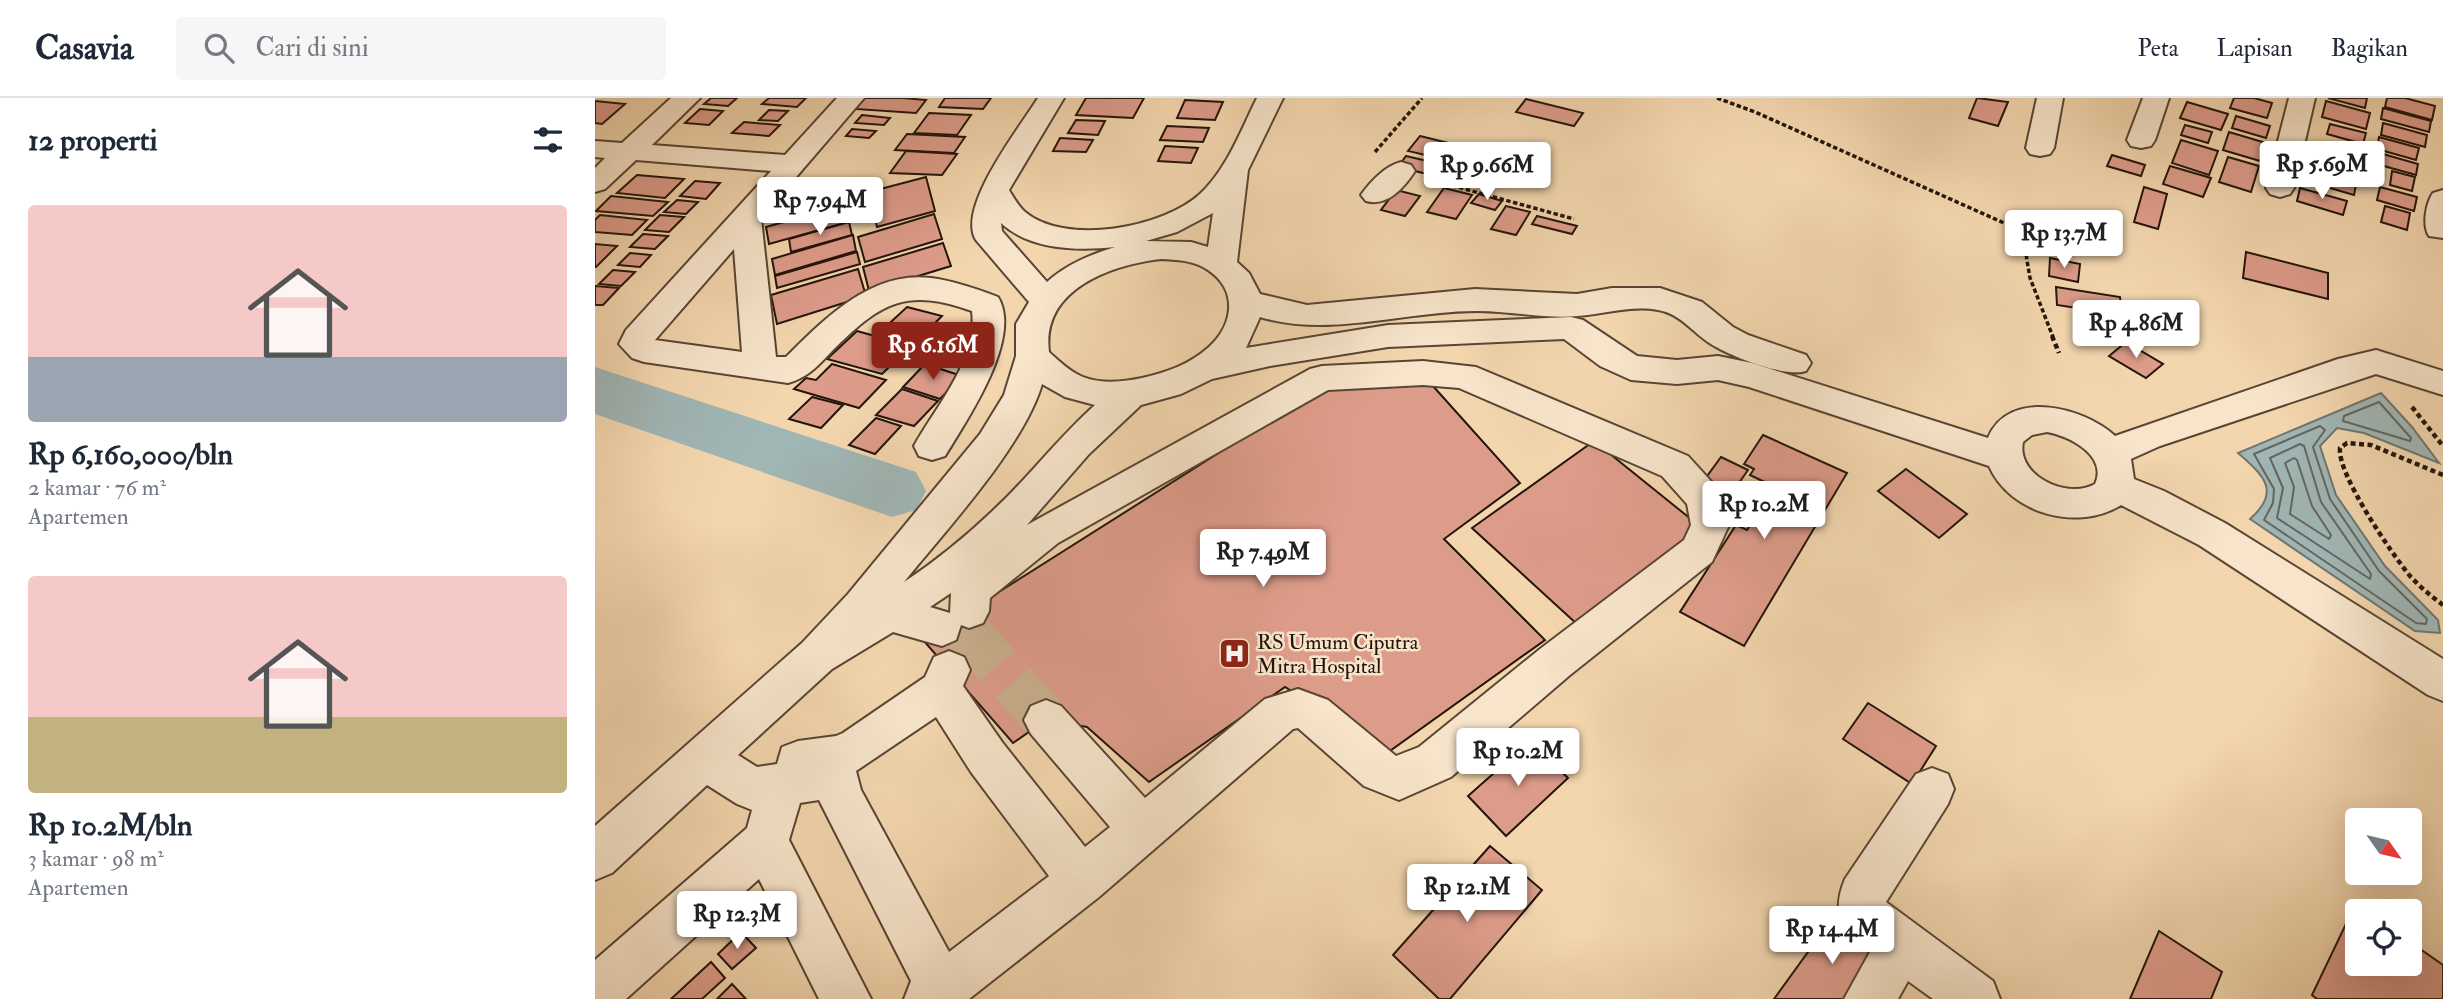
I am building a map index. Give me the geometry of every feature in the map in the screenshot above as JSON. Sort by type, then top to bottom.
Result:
[{"type":"street","points":[[595,183],[687,98]]},
{"type":"street","points":[[851,98],[638,338],[636,344],[644,350],[788,371],[798,366],[854,312],[883,296],[915,287],[957,294],[986,305],[992,319],[967,390],[932,446]]},
{"type":"street","points":[[1045,300],[987,233],[986,218],[995,190],[1051,98]]},
{"type":"street","points":[[995,190],[1005,209],[1018,222],[1049,235],[1083,241],[1170,226],[1209,203],[1235,168],[1270,98]]},
{"type":"street","points":[[2040,148],[2050,98]]},
{"type":"street","points":[[2141,140],[2155,98]]},
{"type":"street","points":[[2280,188],[2302,98]]},
{"type":"street","points":[[595,149],[795,164]]},
{"type":"street","points":[[1221,264],[1235,168]]},
{"type":"street","points":[[1376,195],[1401,171]]},
{"type":"street","points":[[2440,229],[2443,199]]},
{"type":"street","points":[[746,217],[760,369]]},
{"type":"street","points":[[875,611],[993,444],[1021,396],[1033,356],[1033,321],[1045,300],[1068,279],[1097,262],[1130,253],[1164,249],[1184,251],[1221,264],[1238,281],[1245,301],[1242,326],[1227,349],[1202,370]]},
{"type":"street","points":[[1245,301],[1272,310],[1307,316],[1475,300],[1577,305],[1612,299],[1660,299],[1691,310],[1756,364],[2004,447]]},
{"type":"street","points":[[1033,356],[1055,380],[1077,389],[1103,394],[1132,394],[1169,385],[1202,370],[1270,354],[1388,336],[1481,330],[1571,328],[1612,358],[1632,368],[1677,372],[1756,364]]},
{"type":"street","points":[[2004,447],[2015,479],[2040,497],[2071,505],[2099,501],[2113,470],[2160,433],[2350,368],[2376,362],[2443,383]]},
{"type":"street","points":[[719,768],[753,789],[837,776],[839,796],[936,994],[1082,880],[1280,713],[1297,708],[1313,714],[1380,771],[1399,779],[1423,768],[1698,551],[1710,525],[1705,499],[1675,466],[1464,376],[1423,373],[1322,378],[1045,532],[971,590],[955,620],[875,611]]},
{"type":"street","points":[[595,857],[719,768],[817,656],[875,611],[945,575],[1002,524],[1084,437],[1132,394]]},
{"type":"street","points":[[2004,447],[2022,423],[2047,419],[2071,422],[2095,438],[2113,470],[2151,501],[2212,534],[2443,682]]},
{"type":"street","points":[[719,768],[760,768],[841,756],[858,747],[945,680],[1017,799],[1082,880]]},
{"type":"street","points":[[1046,720],[1141,828]]},
{"type":"street","points":[[595,993],[765,842],[783,785]]},
{"type":"street","points":[[1932,789],[1862,896],[1861,909],[1874,925],[1975,999]]},
{"type":"street","points":[[765,842],[846,999]]},
{"type":"street","points":[[1869,999],[1902,945]]},
{"type":"path","points":[[1422,98],[1379,145],[1373,157],[1401,171],[1574,219]]},
{"type":"path","points":[[1717,98],[2022,231],[2030,278],[2059,353]]},
{"type":"path","points":[[2443,475],[2371,445],[2347,443],[2340,449],[2339,457],[2345,472],[2397,562],[2425,593],[2443,605]]},
{"type":"water","points":[[2381,393],[2412,427],[2439,463],[2364,433],[2337,428],[2320,446],[2336,495],[2385,566],[2438,620],[2440,633],[2415,631],[2250,519],[2260,509],[2267,492],[2261,476],[2238,453]]},
{"type":"building","points":[[711,98],[737,98],[728,106],[704,104]]},
{"type":"building","points":[[769,98],[806,98],[797,107],[762,104]]},
{"type":"building","points":[[865,98],[926,100],[916,113],[855,109]]},
{"type":"building","points":[[945,98],[991,98],[983,109],[939,107]]},
{"type":"building","points":[[1086,98],[1144,98],[1133,118],[1076,115]]},
{"type":"building","points":[[1977,98],[2008,102],[1998,126],[1969,118]]},
{"type":"building","points":[[2234,98],[2254,98],[2272,103],[2267,118],[2230,108]]},
{"type":"building","points":[[2328,98],[2367,98],[2365,108]]},
{"type":"building","points":[[2387,98],[2405,98],[2435,106],[2432,120],[2385,107]]},
{"type":"building","points":[[1526,99],[1583,113],[1574,126],[1516,112]]},
{"type":"building","points":[[1185,100],[1223,102],[1215,120],[1177,118]]},
{"type":"building","points":[[595,101],[625,104],[602,124],[595,123]]},
{"type":"building","points":[[2326,101],[2370,113],[2366,129],[2322,117]]},
{"type":"building","points":[[2187,102],[2228,114],[2221,130],[2180,118]]},
{"type":"building","points":[[2383,108],[2431,121],[2429,132],[2381,119]]},
{"type":"building","points":[[700,109],[723,111],[709,125],[685,123]]},
{"type":"building","points":[[769,110],[788,111],[778,121],[759,120]]},
{"type":"building","points":[[929,113],[971,115],[957,135],[914,133]]},
{"type":"building","points":[[862,115],[890,118],[884,125],[855,123]]},
{"type":"building","points":[[2236,116],[2270,126],[2266,138],[2232,128]]},
{"type":"building","points":[[1076,120],[1105,121],[1098,135],[1068,133]]},
{"type":"building","points":[[744,122],[780,125],[769,136],[732,133]]},
{"type":"building","points":[[2383,123],[2427,135],[2425,147],[2381,135]]},
{"type":"building","points":[[2330,124],[2366,133],[2363,144],[2327,134]]},
{"type":"building","points":[[2185,125],[2212,132],[2208,143],[2181,135]]},
{"type":"building","points":[[1167,126],[1209,128],[1203,142],[1160,140]]},
{"type":"building","points":[[852,129],[876,131],[869,138],[846,136]]},
{"type":"building","points":[[2229,132],[2266,143],[2260,161],[2223,150]]},
{"type":"building","points":[[907,134],[965,137],[954,153],[895,150]]},
{"type":"building","points":[[1420,136],[1453,144],[1442,159],[1408,151]]},
{"type":"building","points":[[2379,137],[2419,148],[2416,160],[2377,149]]},
{"type":"building","points":[[1060,138],[1093,140],[1086,152],[1053,151]]},
{"type":"building","points":[[2181,140],[2218,151],[2209,175],[2172,163]]},
{"type":"building","points":[[1471,145],[1503,153],[1483,183],[1450,175]]},
{"type":"building","points":[[1165,146],[1198,148],[1191,163],[1158,161]]},
{"type":"building","points":[[2324,149],[2367,161],[2363,175],[2320,163]]},
{"type":"building","points":[[906,151],[957,154],[942,175],[890,173]]},
{"type":"building","points":[[2376,152],[2418,164],[2416,175],[2373,163]]},
{"type":"building","points":[[2112,155],[2145,165],[2141,176],[2107,166]]},
{"type":"building","points":[[1406,156],[1444,165],[1436,176],[1398,167]]},
{"type":"building","points":[[2228,157],[2259,166],[2251,192],[2219,182]]},
{"type":"building","points":[[2310,165],[2357,179],[2354,195],[2306,181]]},
{"type":"building","points":[[2170,166],[2211,178],[2203,197],[2163,184]]},
{"type":"building","points":[[2392,171],[2415,177],[2412,191],[2390,185]]},
{"type":"building","points":[[637,175],[684,179],[665,198],[617,193]]},
{"type":"building","points":[[926,177],[935,211],[877,227],[869,192]]},
{"type":"building","points":[[695,181],[720,183],[706,199],[680,196]]},
{"type":"building","points":[[785,187],[833,190],[818,209],[770,206]]},
{"type":"building","points":[[2144,187],[2167,194],[2158,229],[2134,222]]},
{"type":"building","points":[[2380,187],[2417,197],[2414,211],[2377,200]]},
{"type":"building","points":[[1444,188],[1472,195],[1456,219],[1427,212]]},
{"type":"building","points":[[2300,188],[2347,201],[2343,215],[2297,201]]},
{"type":"building","points":[[1396,190],[1420,196],[1405,216],[1381,210]]},
{"type":"building","points":[[1479,194],[1502,201],[1495,210],[1471,203]]},
{"type":"building","points":[[611,196],[668,202],[653,216],[596,211]]},
{"type":"building","points":[[677,200],[698,202],[686,214],[664,212]]},
{"type":"building","points":[[845,205],[848,222],[769,244],[766,227]]},
{"type":"building","points":[[1506,206],[1530,212],[1516,235],[1491,229]]},
{"type":"building","points":[[2385,206],[2410,213],[2407,230],[2381,222]]},
{"type":"building","points":[[934,214],[942,239],[865,262],[858,237]]},
{"type":"building","points":[[600,215],[647,220],[632,235],[595,232],[595,220]]},
{"type":"building","points":[[660,215],[684,217],[669,232],[645,230]]},
{"type":"building","points":[[1537,216],[1577,226],[1572,234],[1532,224]]},
{"type":"building","points":[[849,222],[852,235],[791,252],[789,239]]},
{"type":"building","points":[[643,234],[668,236],[655,249],[630,247]]},
{"type":"building","points":[[853,235],[856,251],[775,275],[772,259]]},
{"type":"building","points":[[943,243],[951,266],[869,291],[863,267]]},
{"type":"building","points":[[595,244],[617,246],[596,267],[595,267]]},
{"type":"building","points":[[857,252],[860,264],[777,288],[775,276]]},
{"type":"building","points":[[2246,252],[2328,273],[2328,299],[2243,278]]},
{"type":"building","points":[[630,253],[651,255],[640,267],[618,265]]},
{"type":"building","points":[[2050,258],[2080,264],[2078,282],[2049,276]]},
{"type":"building","points":[[858,269],[866,296],[777,324],[771,295]]},
{"type":"building","points":[[613,270],[635,272],[621,286],[599,284]]},
{"type":"building","points":[[595,286],[619,288],[603,305],[595,305]]},
{"type":"building","points":[[2056,287],[2120,297],[2122,315],[2057,305]]},
{"type":"building","points":[[907,307],[942,316],[916,342],[880,332]]},
{"type":"building","points":[[857,331],[911,346],[882,374],[827,359]]},
{"type":"building","points":[[931,332],[951,338],[936,353],[916,347]]},
{"type":"building","points":[[2126,342],[2163,364],[2146,378],[2109,356]]},
{"type":"building","points":[[832,364],[886,380],[859,408],[794,389],[806,378],[816,380]]},
{"type":"building","points":[[925,364],[962,376],[940,399],[903,387]]},
{"type":"building","points":[[1424,376],[1520,483],[1444,539],[1545,640],[1387,753],[1285,687],[1149,782],[1087,727],[1046,720],[1013,743],[923,640],[1326,385]]},
{"type":"building","points":[[902,389],[938,401],[914,426],[876,415]]},
{"type":"building","points":[[812,397],[843,405],[821,428],[789,419]]},
{"type":"building","points":[[876,418],[901,426],[875,454],[849,445]]},
{"type":"building","points":[[1763,435],[1847,473],[1744,646],[1680,612],[1736,525],[1747,530],[1775,487],[1750,475],[1754,469],[1744,464]]},
{"type":"building","points":[[1594,441],[1702,528],[1579,626],[1472,528]]},
{"type":"building","points":[[1721,457],[1748,470],[1732,493],[1705,479]]},
{"type":"building","points":[[1906,469],[1967,514],[1939,538],[1878,491]]},
{"type":"building","points":[[1868,703],[1936,746],[1912,784],[1843,739]]},
{"type":"building","points":[[1530,741],[1568,778],[1506,836],[1468,796]]},
{"type":"building","points":[[1490,846],[1542,890],[1450,999],[1439,999],[1393,955]]},
{"type":"building","points":[[1834,916],[1882,955],[1852,999],[1774,999]]},
{"type":"building","points":[[2345,926],[2345,976],[2422,976],[2422,950],[2443,965],[2443,999],[2317,999],[2312,995]]},
{"type":"building","points":[[2159,931],[2222,972],[2211,999],[2130,999]]},
{"type":"building","points":[[741,932],[756,948],[732,969],[718,954]]},
{"type":"building","points":[[711,962],[725,978],[702,999],[671,999]]},
{"type":"building","points":[[732,984],[746,999],[717,999]]},
{"type":"waterway","points":[[595,390],[892,491]]},
{"type":"tunnel","points":[[942,628],[969,633]]},
{"type":"tunnel","points":[[969,633],[1046,720]]},
{"type":"place","name":"RS Umum Ciputra Mitra Hospital","points":[[1234,654]]}]
